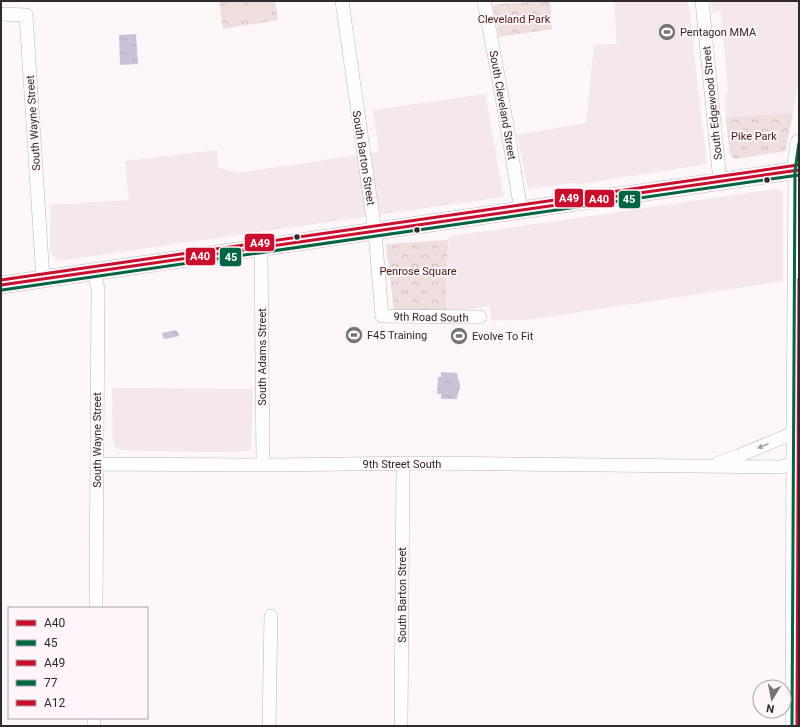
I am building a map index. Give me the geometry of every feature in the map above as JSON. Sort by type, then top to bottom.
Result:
[{"type":"main road","points":[[1,285],[797,170],[799,143]]},
{"type":"street","name":"South Barton Street","points":[[342,1],[375,232],[382,316]]},
{"type":"street","name":"South Cleveland Street","points":[[484,1],[521,210]]},
{"type":"street","name":"South Edgewood Street","points":[[702,1],[720,181]]},
{"type":"street","name":"South Wayne Street","points":[[1,14],[26,15],[43,279]]},
{"type":"street","points":[[792,726],[796,463],[797,170]]},
{"type":"street","name":"South Adams Street","points":[[261,248],[263,465]]},
{"type":"street","name":"South Wayne Street","points":[[94,272],[98,289],[96,607]]},
{"type":"street","name":"9th Road South","points":[[382,316],[480,317]]},
{"type":"street","name":"9th Street South","points":[[707,466],[738,456],[796,432]]},
{"type":"street","name":"9th Street South","points":[[97,464],[403,464],[707,466],[781,468],[796,463]]},
{"type":"street","name":"South Barton Street","points":[[401,726],[403,464]]},
{"type":"street","points":[[269,726],[271,616]]},
{"type":"shaded area","points":[[614,1],[688,1],[707,164],[581,184],[573,183],[528,189],[517,135],[586,123],[594,45],[617,44]]},
{"type":"shaded area","points":[[711,1],[799,1],[798,85],[786,151],[734,159],[730,154],[725,110],[725,94],[728,91],[721,12],[712,13]]},
{"type":"shaded area","points":[[485,94],[504,197],[58,261],[50,252],[50,205],[129,200],[125,161],[217,150],[218,167],[237,173],[379,152],[373,110]]},
{"type":"shaded area","points":[[778,189],[783,192],[783,281],[533,319],[491,321],[490,306],[446,313],[449,236]]},
{"type":"shaded area","points":[[112,389],[253,389],[251,451],[148,451],[121,450],[116,448],[113,444]]},
{"type":"green space","points":[[219,1],[275,1],[278,20],[223,29]]},
{"type":"green space","points":[[226,1],[244,1],[247,17],[229,20]]},
{"type":"green space","points":[[250,1],[268,1],[270,14],[252,16]]},
{"type":"green space","name":"Cleveland Park","points":[[550,1],[552,29],[499,37],[493,6],[496,4]]},
{"type":"green space","name":"Pike Park","points":[[793,113],[785,151],[734,159],[730,154],[726,118]]},
{"type":"green space","name":"Penrose Square","points":[[448,240],[446,313],[394,311],[386,244]]},
{"type":"water","points":[[136,34],[138,64],[120,65],[119,35]]},
{"type":"water","points":[[176,330],[179,336],[166,339],[163,338],[162,333]]},
{"type":"water","points":[[441,372],[457,373],[460,389],[457,399],[441,399],[441,394],[437,394],[438,377],[441,377]]},
{"type":"transit line","name":"77","points":[[792,726],[795,171],[799,143]]},
{"type":"transit line","name":"A49","points":[[1,280],[798,165]]},
{"type":"transit line","name":"A40","points":[[1,285],[799,170]]},
{"type":"transit line","name":"45","points":[[2,290],[799,175]]},
{"type":"transit line","name":"A12","points":[[797,726],[799,279]]},
{"type":"place","name":"Pentagon MMA","points":[[667,32]]},
{"type":"place","name":"F45 Training","points":[[354,335]]},
{"type":"place","name":"Evolve To Fit","points":[[459,336]]}]
